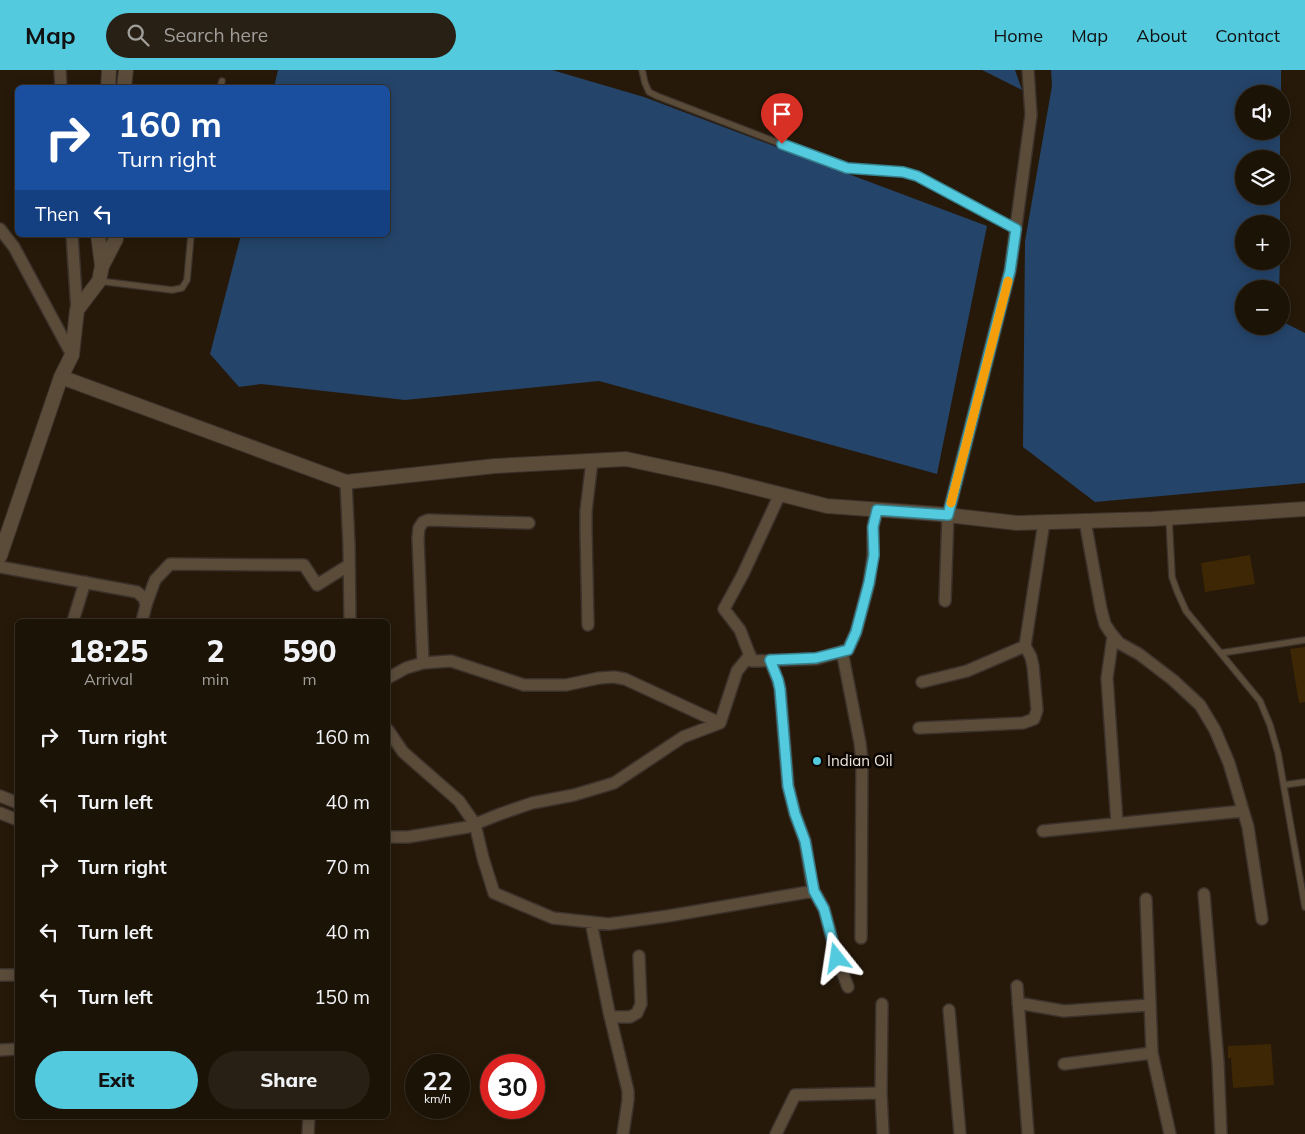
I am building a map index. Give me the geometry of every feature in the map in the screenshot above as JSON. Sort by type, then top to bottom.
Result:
[{"type":"street","points":[[60,70],[62,85]]},
{"type":"street","points":[[108,85],[109,70]]},
{"type":"street","points":[[124,85],[126,70]]},
{"type":"street","points":[[945,601],[948,515],[1010,271],[1031,115],[1028,70]]},
{"type":"street","points":[[0,229],[14,247],[72,355]]},
{"type":"street","points":[[0,556],[3,540],[61,377],[72,355],[77,310],[72,237]]},
{"type":"street","points":[[98,237],[102,266]]},
{"type":"street","points":[[77,310],[99,281],[102,266],[116,237]]},
{"type":"street","points":[[61,377],[346,482],[494,466],[626,459],[720,479],[827,506],[948,515],[1017,523],[1152,520],[1305,509]]},
{"type":"street","points":[[588,625],[586,521],[592,461]]},
{"type":"street","points":[[346,482],[350,619]]},
{"type":"street","points":[[780,494],[743,574],[724,609],[740,630],[752,661],[816,658],[848,650],[856,632],[869,583],[874,555],[873,527],[877,510]]},
{"type":"street","points":[[423,663],[418,538],[419,528],[423,522],[428,520],[529,524]]},
{"type":"street","points":[[1085,521],[1101,609],[1106,624],[1113,636],[1119,643],[1139,654],[1173,680],[1200,705],[1216,730],[1230,763],[1248,827],[1262,919]]},
{"type":"street","points":[[919,728],[1023,723],[1034,719],[1037,710],[1033,666],[1025,646],[1044,522]]},
{"type":"street","points":[[142,619],[155,580],[170,564],[304,565],[317,585],[349,565]]},
{"type":"street","points":[[0,567],[137,592],[144,598],[146,605]]},
{"type":"street","points":[[73,619],[85,582]]},
{"type":"street","points":[[1113,636],[1107,678],[1118,824]]},
{"type":"street","points":[[922,682],[968,671],[1025,646]]},
{"type":"street","points":[[842,651],[862,761],[861,938]]},
{"type":"street","points":[[720,723],[737,671],[750,655]]},
{"type":"street","points":[[770,660],[780,689],[786,767],[791,800],[805,841],[814,891],[824,909],[837,958],[848,987]]},
{"type":"street","points":[[390,677],[406,668],[423,663],[451,661],[524,685],[566,685],[614,677],[625,679],[720,723]]},
{"type":"street","points":[[390,838],[468,827],[532,803],[574,795],[614,783],[683,737],[720,723]]},
{"type":"street","points":[[390,733],[403,752],[459,801],[475,824],[494,893],[554,918],[609,924],[814,891]]},
{"type":"street","points":[[0,796],[15,801]]},
{"type":"street","points":[[1043,831],[1243,811]]},
{"type":"street","points":[[0,813],[15,819]]},
{"type":"street","points":[[1204,894],[1218,1062],[1221,1134]]},
{"type":"street","points":[[1146,899],[1152,1053],[1170,1134]]},
{"type":"street","points":[[591,922],[610,1016],[628,1091],[623,1134]]},
{"type":"street","points":[[610,1016],[630,1017],[637,1013],[641,1004],[639,956]]},
{"type":"street","points":[[0,975],[15,975]]},
{"type":"street","points":[[1017,986],[1028,1134]]},
{"type":"street","points":[[1018,1003],[1064,1011],[1150,1005]]},
{"type":"street","points":[[882,1004],[881,1093],[883,1134]]},
{"type":"street","points":[[949,1010],[960,1134]]},
{"type":"street","points":[[0,1050],[15,1049]]},
{"type":"street","points":[[1064,1064],[1152,1053]]},
{"type":"street","points":[[776,1134],[795,1095],[881,1093]]},
{"type":"street","points":[[308,1134],[309,1119]]},
{"type":"lane","points":[[642,70],[649,92],[657,96],[836,165],[847,168],[903,172],[917,176],[1016,229]]},
{"type":"lane","points":[[221,85],[222,80]]},
{"type":"lane","points":[[99,281],[172,290],[182,288],[187,280],[191,237]]},
{"type":"lane","points":[[1170,518],[1172,577],[1186,611],[1260,702],[1270,725],[1278,753],[1305,907]]},
{"type":"lane","points":[[1221,654],[1305,640]]},
{"type":"lane","points":[[1284,785],[1305,782]]},
{"type":"water","points":[[278,70],[552,70],[644,97],[987,226],[937,474],[599,381],[405,400],[261,384],[239,387],[210,354],[240,237],[390,237],[390,85],[274,85]]},
{"type":"water","points":[[982,70],[1015,70],[1022,90]]},
{"type":"water","points":[[1051,70],[1281,70],[1281,85],[1235,85],[1235,140],[1280,140],[1280,150],[1235,150],[1235,205],[1280,205],[1280,215],[1235,215],[1235,270],[1280,270],[1279,280],[1235,280],[1235,335],[1290,335],[1290,326],[1305,333],[1305,483],[1095,502],[1023,447],[1025,241],[1052,86]]},
{"type":"building","points":[[1250,555],[1255,584],[1205,592],[1201,563]]},
{"type":"building","points":[[1305,647],[1305,702],[1299,703],[1290,649]]},
{"type":"building","points":[[1271,1044],[1274,1085],[1233,1088],[1231,1058],[1228,1058],[1228,1046]]},
{"type":"slow traffic","points":[[951,503],[1008,281]]},
{"type":"place","name":"Indian Oil","points":[[817,761]]},
{"type":"route","points":[[782,144],[847,168],[903,172],[917,176],[1016,229],[1010,271],[948,515],[877,510],[873,527],[874,555],[869,583],[856,632],[848,650],[816,658],[770,660],[780,689],[788,786],[791,800],[805,841],[814,891],[824,909],[837,958]]}]
